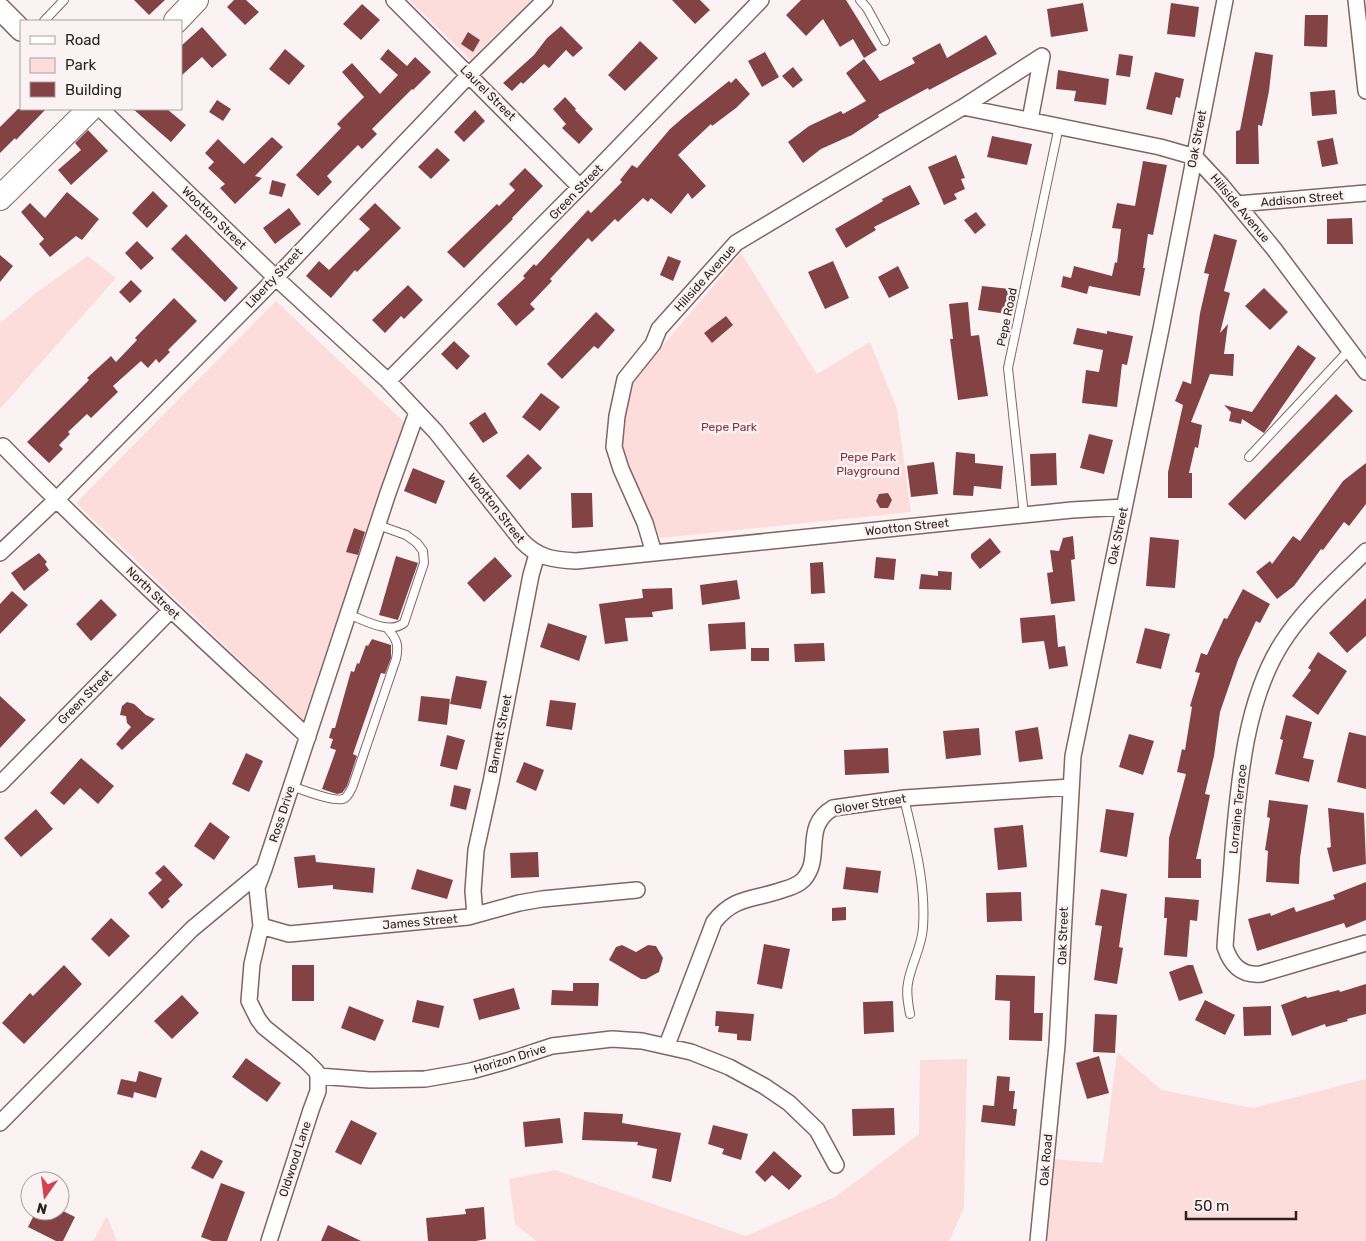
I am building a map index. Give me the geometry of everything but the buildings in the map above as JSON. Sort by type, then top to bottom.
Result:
[{"type":"main road","points":[[177,20],[196,0]]},
{"type":"main road","points":[[0,198],[89,110]]},
{"type":"street","name":"Laurel Street","points":[[394,0],[470,74],[580,187]]},
{"type":"street","name":"Liberty Street","points":[[0,553],[56,500],[275,277],[470,74],[545,0]]},
{"type":"street","name":"Green Street","points":[[388,381],[761,0]]},
{"type":"street","name":"Oak Street","points":[[1053,1078],[1061,983],[1073,756],[1225,0]]},
{"type":"street","points":[[1356,0],[1366,91]]},
{"type":"street","points":[[0,9],[20,29]]},
{"type":"street","name":"Hillside Avenue","points":[[654,553],[645,523],[621,469],[614,447],[617,416],[625,379],[654,344],[659,329],[736,243],[776,221],[963,107],[1042,56],[1030,120]]},
{"type":"street","points":[[963,107],[1160,147],[1194,156]]},
{"type":"street","name":"Wootton Street","points":[[101,110],[275,277],[388,381],[436,432],[522,541],[537,554],[556,560],[576,561],[1124,506]]},
{"type":"street","name":"Hillside Avenue","points":[[1194,156],[1222,186],[1274,249],[1366,372]]},
{"type":"street","name":"Addison Street","points":[[1237,204],[1366,193]]},
{"type":"street","name":"Ross Drive","points":[[264,869],[417,412]]},
{"type":"street","name":"North Street","points":[[3,446],[56,500],[171,610],[308,737]]},
{"type":"street","name":"Lorraine Terrace","points":[[1366,551],[1298,619],[1281,644],[1267,671],[1256,699],[1242,769],[1225,947],[1234,965],[1251,975],[1261,974],[1366,943]]},
{"type":"street","name":"Barnett Street","points":[[475,915],[473,891],[476,850],[531,575],[537,554]]},
{"type":"street","name":"Green Street","points":[[0,784],[171,610]]},
{"type":"street","name":"Glover Street","points":[[667,1045],[714,922],[727,908],[745,898],[768,895],[795,886],[803,880],[812,862],[817,826],[824,814],[833,808],[904,798],[1071,787]]},
{"type":"street","points":[[264,869],[258,888],[260,926],[252,964],[249,1000],[264,1027],[305,1060],[316,1071],[318,1076]]},
{"type":"street","points":[[0,1123],[192,929],[264,869]]},
{"type":"street","name":"James Street","points":[[260,926],[289,934],[475,915],[542,899],[637,890]]},
{"type":"street","name":"Horizon Drive","points":[[318,1076],[370,1080],[425,1079],[471,1071],[552,1046],[612,1039],[667,1045],[729,1067],[764,1086],[789,1103],[817,1130],[836,1165]]},
{"type":"street","name":"Oldwood Lane","points":[[269,1241],[318,1091],[318,1076]]},
{"type":"street","name":"Oak Road","points":[[1038,1241],[1053,1078]]},
{"type":"lane","points":[[45,20],[64,0]]},
{"type":"lane","points":[[860,0],[867,8],[885,41]]},
{"type":"lane","name":"Pepe Road","points":[[1024,515],[1008,368],[1059,126]]},
{"type":"lane","points":[[1249,457],[1349,350]]},
{"type":"lane","points":[[348,614],[387,628],[400,627],[404,623],[424,563],[423,551],[418,543],[406,535],[378,525]]},
{"type":"lane","points":[[291,786],[331,799],[340,800],[346,798],[352,788],[396,659],[398,647],[394,637],[387,628]]},
{"type":"lane","points":[[904,798],[920,865],[923,902],[923,929],[908,983],[907,998],[910,1014]]},
{"type":"green space","points":[[409,0],[532,0],[471,60]]},
{"type":"green space","name":"Pepe Park","points":[[741,253],[817,374],[870,342],[897,409],[911,512],[660,538],[619,442],[632,382]]},
{"type":"green space","points":[[88,256],[116,278],[0,409],[0,323],[37,292]]},
{"type":"green space","points":[[276,301],[404,422],[303,721],[76,503]]},
{"type":"green space","points":[[1117,1052],[1162,1090],[1253,1108],[1366,1079],[1366,1241],[1034,1241],[1041,1158],[1103,1163]]},
{"type":"green space","points":[[967,1059],[964,1208],[949,1241],[536,1241],[515,1224],[509,1179],[555,1170],[746,1236],[835,1197],[919,1134],[920,1060]]},
{"type":"green space","points":[[107,1216],[117,1241],[93,1241]]},
{"type":"park label","name":"Pepe Park Playground","points":[[868,464]]}]
